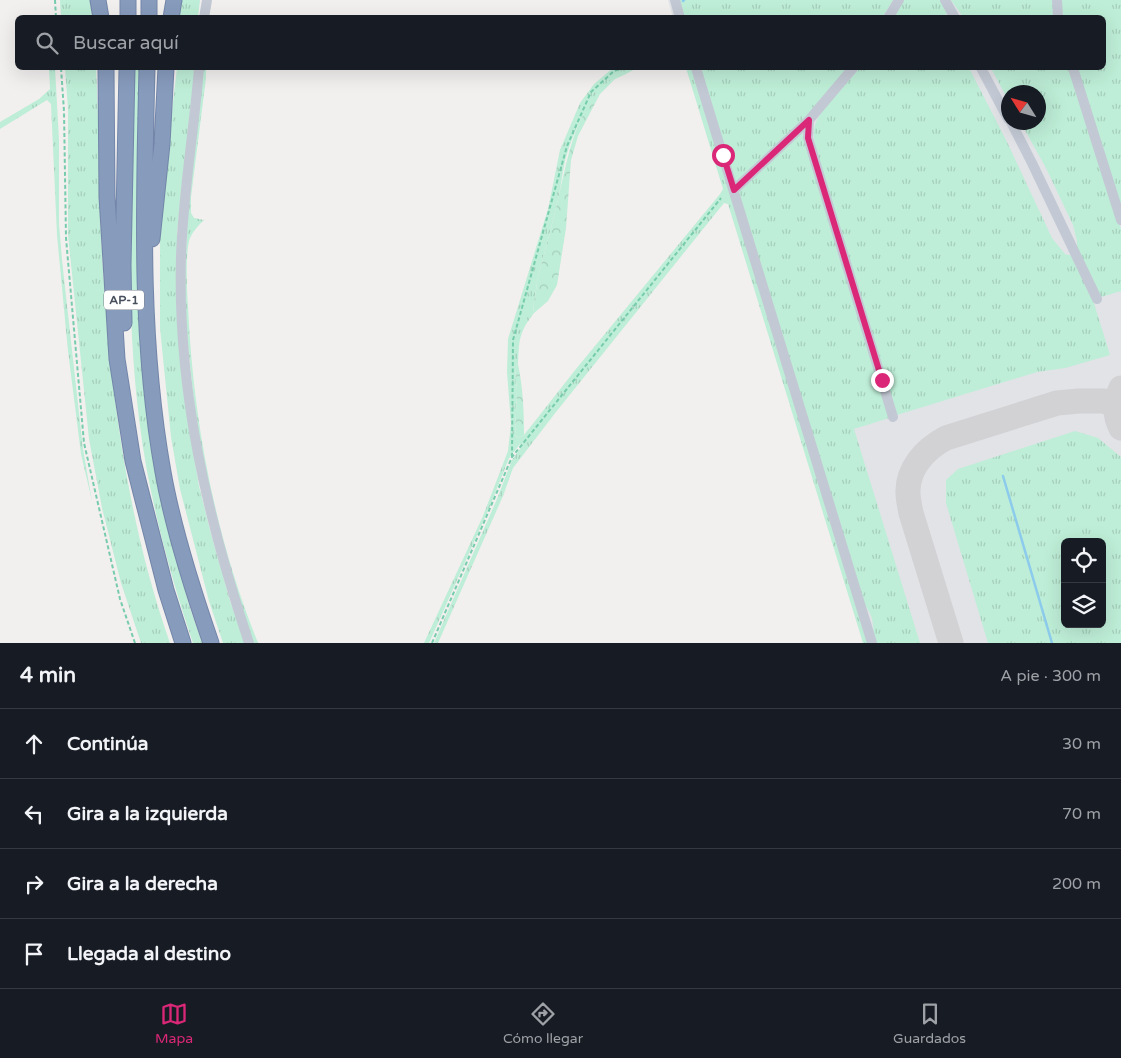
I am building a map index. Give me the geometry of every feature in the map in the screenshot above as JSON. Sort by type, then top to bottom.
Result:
[{"type":"highway","points":[[98,0],[100,15]]},
{"type":"highway","points":[[107,0],[107,15]]},
{"type":"highway","points":[[128,0],[128,15]]},
{"type":"highway","points":[[149,0],[149,15]]},
{"type":"highway","points":[[168,0],[170,15]]},
{"type":"highway","points":[[171,15],[174,0]]},
{"type":"highway","points":[[106,70],[107,196],[117,359],[132,461],[150,530]]},
{"type":"highway","name":"AP-1","points":[[126,70],[123,265],[125,367],[150,530],[183,643]]},
{"type":"highway","name":"AP-1","points":[[147,70],[143,201],[146,307],[153,411],[163,474],[191,582],[211,643]]},
{"type":"highway","points":[[146,307],[162,144],[166,70]]},
{"type":"street","points":[[204,15],[207,0]]},
{"type":"street","points":[[675,0],[679,15]]},
{"type":"street","points":[[890,15],[899,0]]},
{"type":"street","points":[[945,0],[952,15]]},
{"type":"street","points":[[1057,0],[1058,15]]},
{"type":"street","points":[[199,70],[184,198],[181,257],[182,329],[190,410],[199,465],[225,568],[249,643]]},
{"type":"street","points":[[697,70],[872,643]]},
{"type":"street","points":[[734,190],[809,120],[851,70]]},
{"type":"street","points":[[982,70],[1001,105]]},
{"type":"street","points":[[1074,70],[1121,220]]},
{"type":"street","points":[[809,120],[808,138],[893,417]]},
{"type":"street","points":[[1015,130],[1097,299]]},
{"type":"path","points":[[55,0],[56,15]]},
{"type":"path","points":[[61,70],[64,111],[66,238],[84,443],[120,599],[135,643]]},
{"type":"path","points":[[512,457],[513,340],[564,155],[591,92],[617,70]]},
{"type":"path","points":[[432,643],[512,457],[721,198]]},
{"type":"shaded area","points":[[668,0],[1121,0],[1121,643],[865,643],[690,70],[1106,70],[1106,15],[672,15]]},
{"type":"green space","points":[[60,0],[90,0],[92,15],[61,15]]},
{"type":"green space","points":[[182,0],[200,0],[198,15],[179,15]]},
{"type":"green space","points":[[679,0],[893,0],[884,15],[683,15]]},
{"type":"green space","points":[[903,0],[943,0],[948,12],[946,15],[894,15]]},
{"type":"green space","points":[[951,0],[1054,0],[1056,15],[962,15]]},
{"type":"green space","points":[[1061,0],[1121,0],[1121,209],[1078,70],[1106,70],[1106,15],[1063,15]]},
{"type":"green space","points":[[49,70],[55,70],[59,140],[59,224],[62,260],[83,449],[92,501],[81,454],[68,351],[57,235],[51,104],[47,100],[0,129],[0,122],[39,99],[50,89]]},
{"type":"green space","points":[[65,70],[96,70],[101,234],[108,338],[114,390],[130,492],[141,543],[170,643],[141,643],[121,583],[102,508],[89,439],[68,235],[68,109]]},
{"type":"green space","points":[[133,70],[141,70],[138,189],[170,533],[189,605],[202,643],[193,643],[173,579],[151,493],[139,421],[131,321]]},
{"type":"green space","points":[[177,70],[195,70],[177,233],[190,432],[199,486],[211,534],[231,604],[246,643],[223,643],[209,601],[180,489],[171,437],[160,328],[160,213]]},
{"type":"green space","points":[[203,70],[206,70],[191,197],[191,213],[194,218],[204,220],[191,235],[187,252],[187,291],[191,349],[201,435],[218,520],[243,603],[258,643],[253,643],[218,533],[197,429],[186,328],[184,290],[188,209]]},
{"type":"green space","points":[[611,70],[633,70],[624,75],[621,73],[601,90],[592,100],[573,136],[565,161],[556,209],[537,281],[534,313],[523,331],[518,364],[515,367],[517,391],[515,435],[518,438],[524,435],[723,189],[687,70],[694,70],[870,643],[863,643],[728,204],[724,203],[513,468],[503,496],[438,643],[434,643],[512,460],[522,446],[520,444],[509,458],[490,506],[429,643],[424,643],[483,516],[508,451],[511,424],[507,372],[508,339],[548,209],[560,150],[580,103],[594,84]]},
{"type":"green space","points":[[701,70],[847,70],[805,119],[735,184]]},
{"type":"green space","points":[[857,70],[970,70],[1007,142],[1052,238],[1065,254],[1073,256],[1093,300],[1110,355],[1065,368],[1037,372],[897,415],[816,150],[814,137],[816,122],[820,114]]},
{"type":"green space","points":[[992,70],[1072,70],[1121,229],[1121,291],[1098,298],[1077,252],[1077,241],[1073,225],[1046,168],[1025,130],[1046,130],[1046,85],[1001,85],[1001,87]]},
{"type":"green space","points":[[621,72],[624,75],[615,79],[600,94],[578,136],[571,160],[566,228],[557,285],[548,301],[534,313],[537,281],[571,145],[584,113],[593,98]]},
{"type":"green space","points":[[801,129],[889,418],[854,429],[920,643],[875,643],[870,612],[862,602],[738,193]]},
{"type":"green space","points":[[518,364],[523,400],[524,435],[518,438],[515,435],[517,391],[515,367]]},
{"type":"green space","points":[[1075,431],[1098,438],[1121,457],[1121,643],[988,643],[946,503],[946,480],[958,469]]},
{"type":"waterway","points":[[1003,476],[1052,643]]},
{"type":"taxiway","points":[[1121,388],[1116,408],[1121,428]]},
{"type":"taxiway","points":[[951,643],[909,503],[908,484],[914,468],[924,454],[946,438],[1057,403],[1104,401],[1121,408]]},
{"type":"route","points":[[723,155],[734,190],[809,120],[808,138],[882,380]]}]
